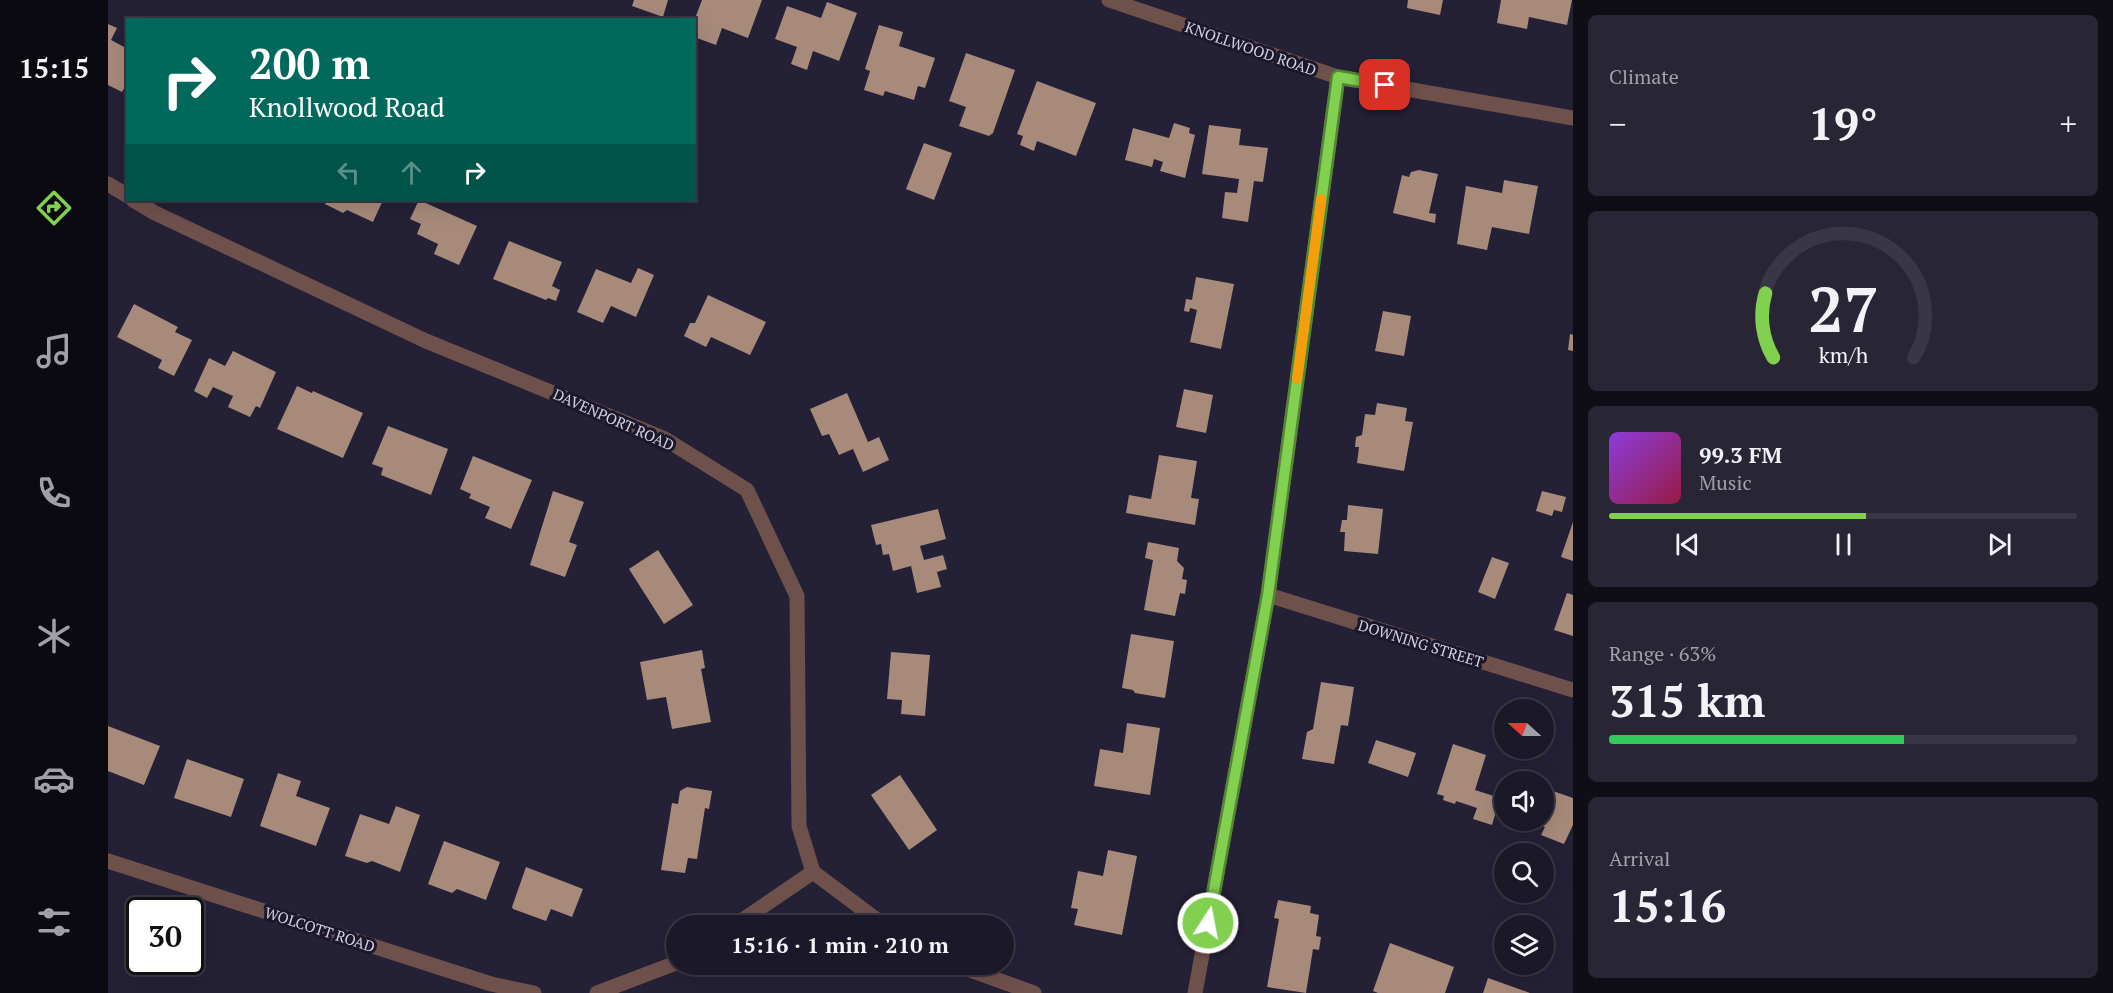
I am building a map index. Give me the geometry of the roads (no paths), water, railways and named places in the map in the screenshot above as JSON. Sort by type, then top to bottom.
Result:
[{"type":"street","name":"KNOLLWOOD ROAD","points":[[1109,0],[1338,77],[1573,118]]},
{"type":"street","points":[[1195,993],[1268,595],[1338,77]]},
{"type":"street","points":[[108,184],[126,195]]},
{"type":"street","name":"DAVENPORT ROAD","points":[[136,201],[155,213],[426,341],[665,439],[747,490],[797,596],[799,826],[813,872]]},
{"type":"street","name":"DOWNING STREET","points":[[1268,595],[1573,690]]},
{"type":"street","name":"WOLCOTT ROAD","points":[[108,861],[491,984],[534,993]]},
{"type":"street","points":[[750,915],[813,872],[870,915]]},
{"type":"street","points":[[597,993],[666,967]]},
{"type":"street","points":[[984,975],[1034,993]]}]
